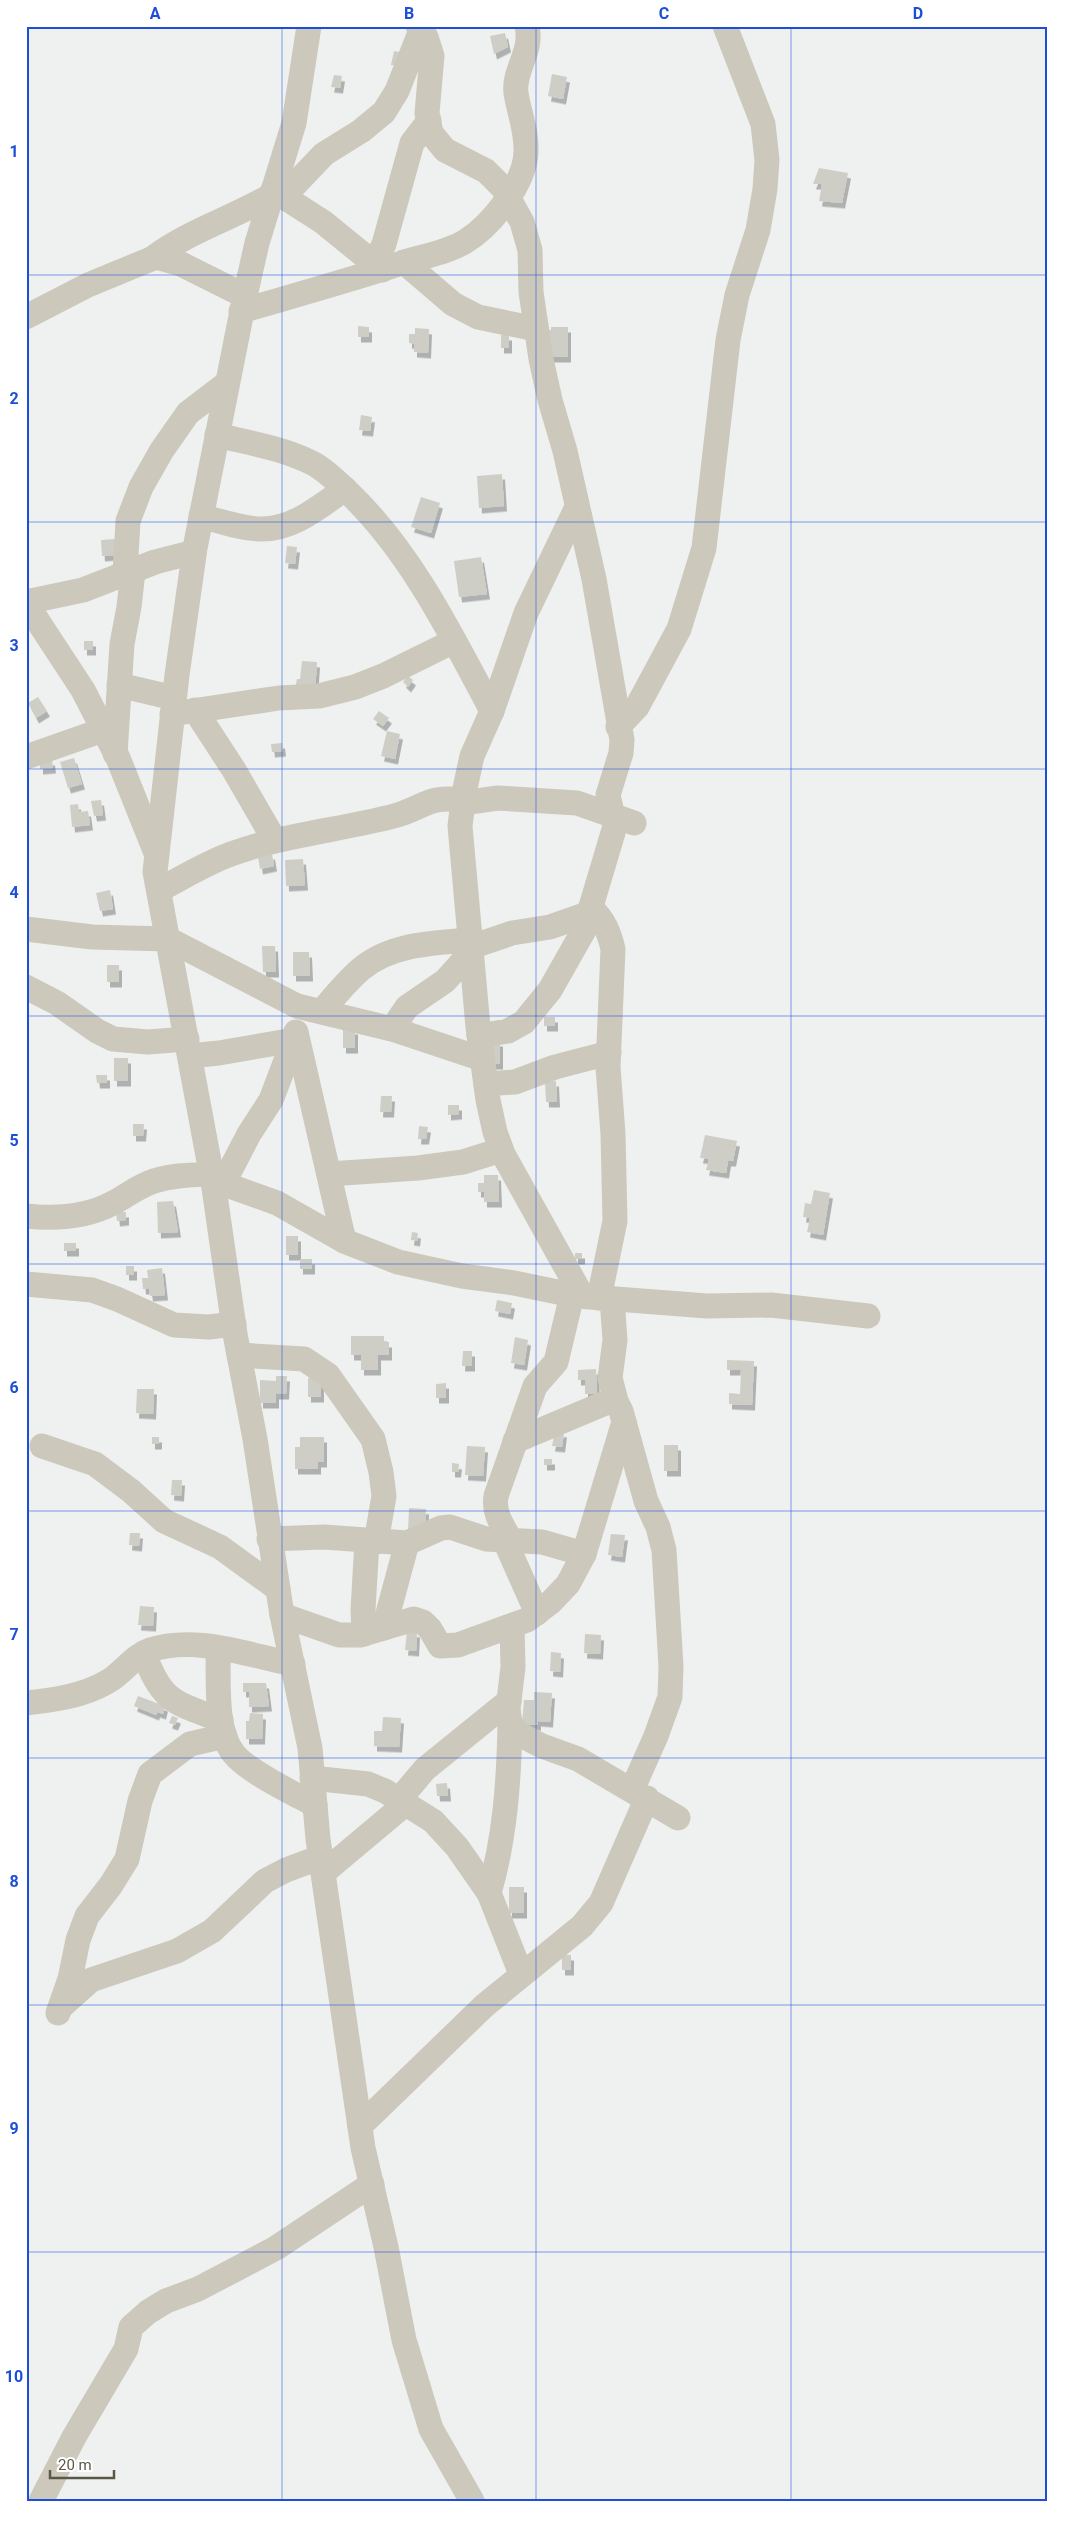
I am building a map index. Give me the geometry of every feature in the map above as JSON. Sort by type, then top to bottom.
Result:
[{"type":"street","points":[[309,26],[294,123],[276,194],[243,304],[194,552],[180,707],[155,872],[188,1048],[216,1179],[239,1355],[255,1439],[282,1615],[310,1748],[322,1865],[360,2126],[404,2340],[431,2429],[472,2501]]},
{"type":"street","points":[[618,727],[637,707],[679,629],[704,548],[728,340],[737,295],[758,230],[765,189],[767,160],[763,124],[725,26]]},
{"type":"street","points":[[153,258],[181,264],[243,304],[339,284],[387,265],[464,242],[483,228],[508,197],[522,172],[526,153],[524,122],[516,91],[518,74],[525,58],[528,43],[528,27]]},
{"type":"street","points":[[26,317],[88,285],[153,258],[184,237],[248,209],[276,194],[324,154],[361,131],[384,112],[397,92],[424,30]]},
{"type":"street","points":[[424,30],[432,56],[427,113],[431,133],[445,150],[486,171],[503,188],[522,222],[530,250],[531,292],[536,329],[550,400],[565,451],[594,579],[618,727],[622,740],[622,753],[608,795],[624,819]]},
{"type":"street","points":[[387,265],[384,244],[412,143],[429,121]]},
{"type":"street","points":[[276,194],[323,222],[387,265],[478,317],[536,329]]},
{"type":"street","points":[[115,754],[122,644],[129,607],[128,521],[145,480],[162,450],[188,413],[226,384]]},
{"type":"street","points":[[217,435],[282,451],[314,463],[371,514],[403,555],[454,641],[492,711]]},
{"type":"street","points":[[201,516],[261,529],[280,527],[294,522],[345,489]]},
{"type":"street","points":[[360,2126],[394,2091],[521,1974],[582,1926],[601,1903],[640,1794],[656,1736],[670,1697],[671,1666],[664,1550],[658,1527],[646,1501],[610,1378],[615,1340],[591,1297],[501,1150],[495,1132],[481,1048],[460,826],[462,802],[472,756],[492,711],[526,613],[577,507]]},
{"type":"street","points":[[157,855],[115,754],[83,690],[26,602],[83,590],[155,562],[194,552]]},
{"type":"street","points":[[119,685],[180,707],[328,694],[382,676],[454,641]]},
{"type":"street","points":[[180,707],[234,770],[275,841]]},
{"type":"street","points":[[26,757],[103,730]]},
{"type":"street","points":[[159,890],[230,855],[275,841],[394,816],[413,810],[438,798],[462,802],[498,798],[578,803],[624,819]]},
{"type":"street","points":[[26,929],[92,937],[168,939],[313,1009],[392,1029],[481,1048],[524,1022],[550,990],[574,947],[590,910],[614,832],[624,819]]},
{"type":"street","points":[[216,1179],[271,1100],[295,1036],[313,1009],[362,968],[382,956],[401,949],[471,946],[512,934],[550,927],[590,910]]},
{"type":"street","points":[[537,1613],[494,1506],[535,1386],[556,1362],[591,1297],[615,1221],[609,1053],[613,949],[608,930],[590,910]]},
{"type":"street","points":[[392,1029],[407,1007],[445,981],[471,946]]},
{"type":"street","points":[[26,986],[56,1003],[97,1031],[113,1038],[188,1048],[295,1036]]},
{"type":"street","points":[[295,1036],[344,1241]]},
{"type":"street","points":[[486,1084],[515,1082],[555,1066],[609,1053]]},
{"type":"street","points":[[329,1174],[462,1162],[501,1150]]},
{"type":"street","points":[[26,1216],[69,1216],[90,1213],[114,1202],[131,1190],[153,1181],[176,1176],[216,1179],[277,1203],[344,1241],[398,1262],[462,1276],[591,1297],[708,1306],[771,1305],[868,1316]]},
{"type":"street","points":[[26,1284],[92,1290],[118,1299],[174,1325],[209,1327],[234,1324]]},
{"type":"street","points":[[239,1355],[304,1359],[328,1374],[373,1440],[381,1472],[384,1496],[372,1542],[363,1610],[374,1631]]},
{"type":"street","points":[[515,1441],[615,1399]]},
{"type":"street","points":[[282,1615],[339,1635],[374,1631],[414,1619],[423,1622],[430,1629],[440,1646],[447,1647],[527,1620],[551,1602],[568,1584],[584,1554],[624,1422]]},
{"type":"street","points":[[42,1446],[95,1464],[131,1491],[164,1521],[224,1550],[278,1589]]},
{"type":"street","points":[[224,1550],[270,1541],[324,1537],[372,1542],[407,1543],[441,1528],[450,1527],[486,1539],[542,1542],[584,1554]]},
{"type":"street","points":[[374,1631],[407,1543]]},
{"type":"street","points":[[489,1893],[496,1868],[503,1827],[509,1773],[513,1667],[512,1626]]},
{"type":"street","points":[[26,1703],[65,1698],[108,1682],[144,1653],[171,1644],[198,1645],[293,1664]]},
{"type":"street","points":[[218,1649],[223,1729],[234,1754],[268,1780],[315,1805]]},
{"type":"street","points":[[144,1653],[160,1689],[174,1701],[223,1729]]},
{"type":"street","points":[[510,1712],[517,1733],[542,1746],[578,1759],[678,1818]]},
{"type":"street","points":[[223,1729],[190,1744],[150,1774],[140,1801],[127,1859],[111,1886],[87,1916],[78,1940],[70,1980],[59,2010],[91,1980],[177,1951],[212,1931],[265,1881],[286,1870],[322,1865],[401,1803],[425,1769],[510,1712]]},
{"type":"street","points":[[312,1778],[368,1784],[433,1821],[457,1848],[489,1893],[521,1974]]},
{"type":"street","points":[[41,2501],[74,2437],[126,2348],[130,2327],[148,2312],[166,2301],[198,2289],[276,2248],[372,2184]]},
{"type":"building","points":[[505,33],[508,47],[494,54],[490,36]]},
{"type":"building","points":[[394,51],[403,53],[401,66],[391,65]]},
{"type":"building","points":[[552,74],[567,77],[563,99],[548,96]]},
{"type":"building","points":[[334,75],[342,76],[340,88],[331,87]]},
{"type":"building","points":[[819,168],[848,173],[842,203],[819,201],[822,184],[813,184]]},
{"type":"building","points":[[358,326],[369,327],[369,337],[358,337]]},
{"type":"building","points":[[551,327],[568,327],[568,357],[549,357],[543,330],[551,330]]},
{"type":"building","points":[[415,328],[429,329],[428,353],[414,352],[414,344],[409,343],[409,334],[415,334]]},
{"type":"building","points":[[501,335],[509,335],[509,348],[501,348]]},
{"type":"building","points":[[361,415],[372,417],[370,431],[359,430]]},
{"type":"building","points":[[502,474],[504,506],[479,508],[477,476]]},
{"type":"building","points":[[421,497],[440,503],[431,533],[411,527]]},
{"type":"building","points":[[115,539],[115,555],[102,556],[101,540]]},
{"type":"building","points":[[287,546],[297,547],[295,564],[285,563]]},
{"type":"building","points":[[481,557],[487,594],[459,597],[454,561]]},
{"type":"building","points":[[84,641],[93,641],[93,650],[84,650]]},
{"type":"building","points":[[302,661],[317,662],[315,691],[295,689],[297,679],[300,679]]},
{"type":"building","points":[[408,676],[413,680],[408,687],[403,682]]},
{"type":"building","points":[[38,697],[47,711],[36,718],[28,703]]},
{"type":"building","points":[[379,711],[389,718],[383,726],[373,719]]},
{"type":"building","points":[[387,731],[400,734],[395,759],[381,756]]},
{"type":"building","points":[[282,743],[283,751],[272,752],[271,744]]},
{"type":"building","points":[[74,758],[82,784],[68,788],[60,762]]},
{"type":"building","points":[[52,760],[53,768],[40,769],[40,761]]},
{"type":"building","points":[[101,800],[103,815],[94,816],[91,801]]},
{"type":"building","points":[[78,804],[79,812],[88,811],[90,825],[72,827],[70,805]]},
{"type":"building","points":[[272,854],[274,866],[260,869],[258,857]]},
{"type":"building","points":[[303,859],[305,885],[286,886],[285,860]]},
{"type":"building","points":[[110,890],[113,909],[100,911],[96,893]]},
{"type":"building","points":[[262,946],[275,946],[276,972],[263,972]]},
{"type":"building","points":[[293,952],[309,952],[310,976],[293,976]]},
{"type":"building","points":[[107,965],[119,965],[119,982],[107,982]]},
{"type":"building","points":[[544,1017],[555,1017],[555,1026],[544,1026]]},
{"type":"building","points":[[343,1029],[355,1029],[355,1048],[343,1048]]},
{"type":"building","points":[[488,1041],[500,1041],[500,1064],[488,1064]]},
{"type":"building","points":[[114,1058],[128,1058],[128,1081],[114,1081]]},
{"type":"building","points":[[96,1075],[107,1075],[107,1083],[97,1083]]},
{"type":"building","points":[[556,1081],[557,1102],[546,1102],[545,1082]]},
{"type":"building","points":[[381,1096],[392,1096],[391,1112],[380,1112]]},
{"type":"building","points":[[448,1105],[459,1105],[459,1114],[448,1115]]},
{"type":"building","points":[[133,1124],[144,1124],[143,1136],[133,1136]]},
{"type":"building","points":[[419,1126],[428,1127],[426,1139],[418,1139]]},
{"type":"building","points":[[705,1135],[737,1141],[733,1161],[728,1161],[726,1173],[706,1170],[709,1159],[700,1158]]},
{"type":"building","points":[[484,1175],[498,1175],[499,1202],[484,1202],[484,1192],[478,1192],[478,1183],[484,1183]]},
{"type":"building","points":[[814,1190],[830,1193],[823,1235],[807,1232],[810,1218],[803,1217],[805,1203],[811,1204]]},
{"type":"building","points":[[173,1201],[178,1232],[158,1233],[157,1202]]},
{"type":"building","points":[[116,1212],[126,1212],[126,1220],[117,1221]]},
{"type":"building","points":[[412,1232],[418,1233],[417,1241],[411,1240]]},
{"type":"building","points":[[286,1236],[298,1236],[298,1255],[286,1255]]},
{"type":"building","points":[[64,1243],[76,1243],[76,1251],[64,1251]]},
{"type":"building","points":[[575,1253],[582,1253],[582,1259],[575,1259]]},
{"type":"building","points":[[300,1259],[312,1259],[312,1269],[300,1269]]},
{"type":"building","points":[[126,1266],[134,1266],[134,1275],[126,1275]]},
{"type":"building","points":[[162,1268],[165,1295],[150,1296],[149,1289],[143,1289],[142,1278],[148,1278],[147,1270]]},
{"type":"building","points":[[497,1300],[512,1303],[510,1314],[495,1311]]},
{"type":"building","points":[[351,1336],[384,1336],[384,1342],[389,1342],[389,1355],[378,1355],[378,1370],[361,1370],[361,1355],[351,1355]]},
{"type":"building","points":[[515,1337],[528,1340],[524,1365],[511,1363]]},
{"type":"building","points":[[463,1351],[472,1351],[472,1366],[462,1366]]},
{"type":"building","points":[[727,1360],[754,1361],[752,1405],[729,1404],[729,1393],[740,1394],[741,1370],[727,1370]]},
{"type":"building","points":[[596,1369],[597,1394],[585,1394],[585,1380],[578,1380],[578,1370]]},
{"type":"building","points":[[276,1376],[287,1376],[286,1394],[276,1394],[276,1403],[260,1403],[260,1380],[276,1381]]},
{"type":"building","points":[[308,1378],[321,1378],[321,1397],[308,1397]]},
{"type":"building","points":[[446,1383],[446,1398],[436,1398],[436,1384]]},
{"type":"building","points":[[137,1389],[154,1389],[153,1414],[136,1413]]},
{"type":"building","points":[[555,1431],[564,1432],[562,1447],[552,1446]]},
{"type":"building","points":[[152,1437],[159,1437],[159,1444],[152,1444]]},
{"type":"building","points":[[300,1437],[324,1437],[324,1462],[318,1462],[318,1469],[295,1469],[295,1447],[300,1447]]},
{"type":"building","points":[[664,1445],[678,1445],[678,1471],[664,1471]]},
{"type":"building","points":[[467,1446],[485,1447],[483,1476],[465,1475]]},
{"type":"building","points":[[544,1459],[552,1459],[552,1465],[544,1465]]},
{"type":"building","points":[[452,1463],[459,1464],[458,1472],[452,1472]]},
{"type":"building","points":[[172,1480],[182,1480],[181,1496],[171,1495]]},
{"type":"building","points":[[409,1508],[426,1509],[425,1533],[408,1532]]},
{"type":"building","points":[[130,1533],[140,1533],[139,1546],[129,1545]]},
{"type":"building","points":[[611,1534],[625,1535],[622,1557],[608,1555]]},
{"type":"building","points":[[140,1606],[154,1607],[153,1626],[138,1625]]},
{"type":"building","points":[[407,1631],[417,1632],[416,1651],[405,1650]]},
{"type":"building","points":[[585,1634],[601,1635],[600,1654],[584,1653]]},
{"type":"building","points":[[551,1652],[561,1653],[560,1672],[550,1671]]},
{"type":"building","points":[[243,1683],[266,1683],[269,1706],[249,1707],[249,1692],[243,1692]]},
{"type":"building","points":[[534,1692],[552,1693],[550,1722],[538,1721],[538,1725],[522,1724],[524,1700],[534,1700]]},
{"type":"building","points":[[138,1696],[165,1706],[163,1714],[157,1712],[156,1715],[134,1706]]},
{"type":"building","points":[[250,1713],[263,1714],[262,1739],[246,1739],[246,1721],[249,1721]]},
{"type":"building","points":[[172,1716],[178,1718],[175,1725],[169,1723]]},
{"type":"building","points":[[383,1717],[401,1718],[399,1747],[374,1746],[374,1731],[382,1731]]},
{"type":"building","points":[[447,1783],[448,1796],[437,1796],[436,1784]]},
{"type":"building","points":[[509,1887],[524,1887],[524,1913],[509,1913]]},
{"type":"building","points":[[562,1955],[571,1955],[571,1970],[562,1970]]}]
